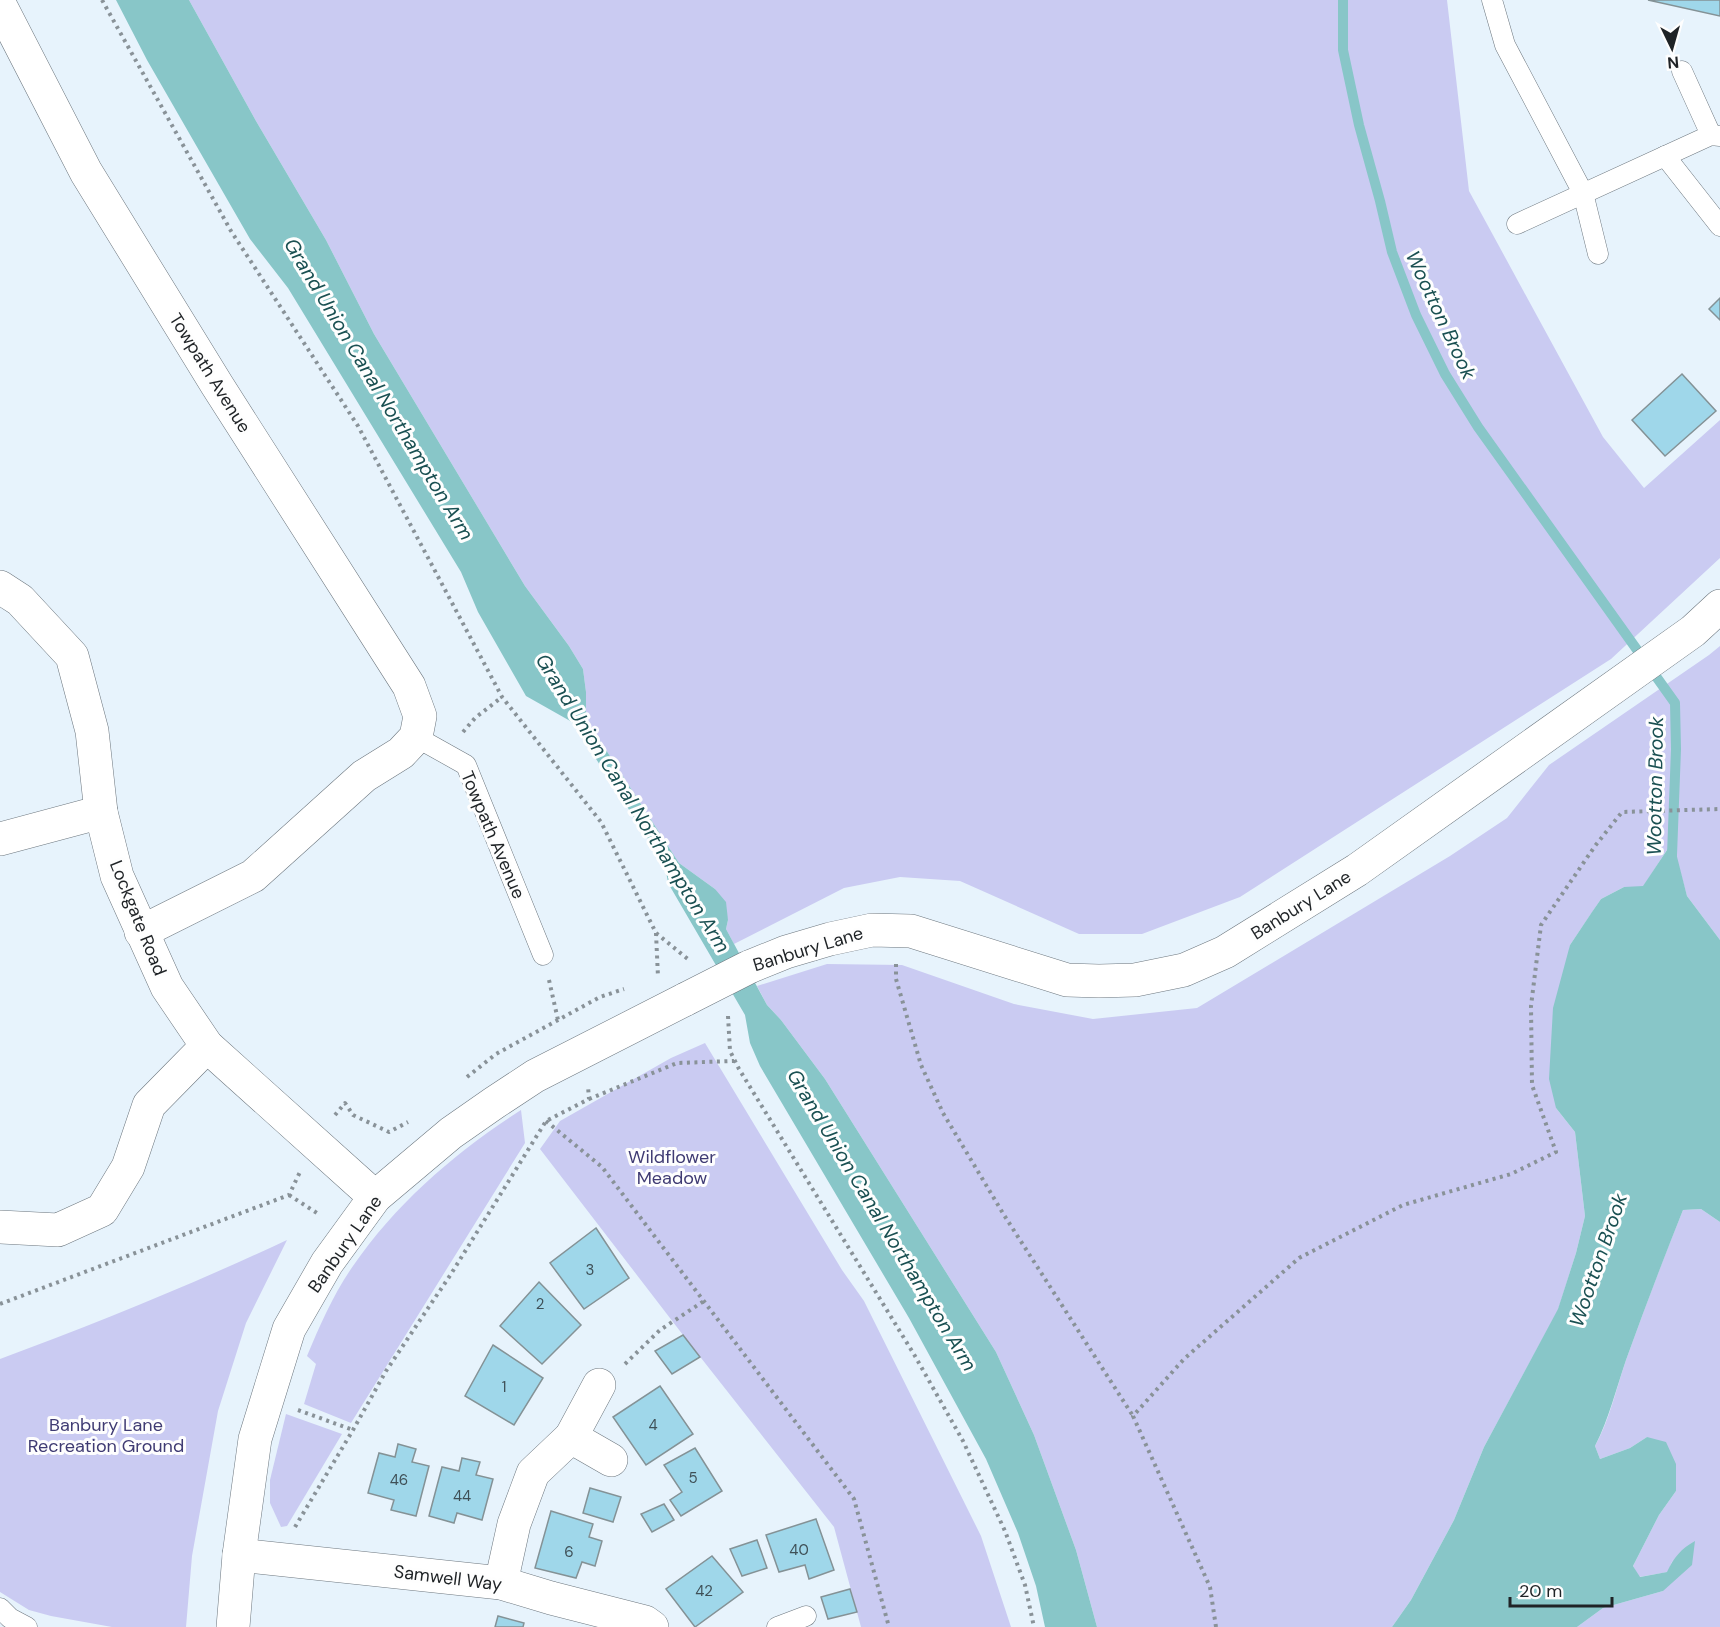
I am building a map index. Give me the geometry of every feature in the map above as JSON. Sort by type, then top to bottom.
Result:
[{"type":"street","name":"Towpath Avenue","points":[[0,4],[86,172],[408,686],[420,716],[416,737]]},
{"type":"street","name":"Lockgate Road","points":[[0,587],[20,600],[72,656],[92,731],[101,812],[117,876],[167,987],[207,1046],[375,1197]]},
{"type":"street","name":"Banbury Lane","points":[[233,1627],[239,1555],[255,1440],[289,1329],[327,1263],[375,1197],[451,1133],[535,1076],[749,967],[786,952],[830,939],[872,930],[911,931],[1067,980],[1135,980],[1184,970],[1226,952],[1357,870],[1693,630],[1720,606]]},
{"type":"street","points":[[141,932],[253,876],[364,776],[401,753],[416,737]]},
{"type":"street","points":[[0,838],[101,812]]},
{"type":"street","points":[[0,1227],[58,1230],[102,1210],[128,1167],[149,1106],[207,1046]]},
{"type":"street","points":[[501,1582],[514,1524],[533,1473],[571,1437],[599,1385]]},
{"type":"street","points":[[571,1437],[611,1460]]},
{"type":"street","name":"Samwell Way","points":[[239,1555],[501,1582],[551,1598],[645,1622],[651,1627]]},
{"type":"lane","points":[[1492,0],[1505,45],[1583,193],[1598,254]]},
{"type":"lane","points":[[1517,224],[1665,156],[1715,136],[1682,71]]},
{"type":"lane","points":[[1665,156],[1720,226]]},
{"type":"lane","name":"Towpath Avenue","points":[[416,737],[466,765],[543,956]]},
{"type":"lane","points":[[0,1608],[10,1618],[27,1627]]},
{"type":"lane","points":[[777,1627],[806,1616]]},
{"type":"path","points":[[102,0],[231,231],[358,426],[502,697],[600,822],[656,933],[692,963]]},
{"type":"path","points":[[445,753],[475,718],[502,697]]},
{"type":"path","points":[[1133,1416],[1184,1359],[1299,1258],[1403,1205],[1511,1174],[1556,1152],[1532,1085],[1531,1006],[1541,925],[1595,846],[1622,812],[1720,809]]},
{"type":"path","points":[[895,930],[896,979],[921,1065],[943,1113],[1004,1215],[1133,1416],[1210,1587],[1216,1627]]},
{"type":"path","points":[[656,933],[658,979]]},
{"type":"path","points":[[543,956],[558,1020]]},
{"type":"path","points":[[460,1083],[496,1054],[600,997],[629,988]]},
{"type":"path","points":[[727,1014],[730,1051],[734,1060],[915,1356],[963,1441],[1005,1531],[1025,1585],[1034,1627]]},
{"type":"path","points":[[589,1099],[678,1063],[734,1060]]},
{"type":"path","points":[[0,1304],[289,1195],[315,1141],[345,1103],[353,1116],[389,1132],[416,1118]]},
{"type":"path","points":[[291,1532],[386,1371],[451,1274],[546,1121],[602,1167],[854,1499],[889,1627]]},
{"type":"path","points":[[624,1365],[660,1330],[704,1301]]},
{"type":"path","points":[[293,1408],[353,1430]]},
{"type":"green space","points":[[189,0],[1447,0],[1469,191],[1603,437],[1644,488],[1720,420],[1720,558],[1611,659],[1240,897],[1142,934],[1079,934],[960,881],[900,877],[844,888],[734,944],[726,929],[728,920],[715,889],[679,863],[586,719],[583,669],[525,586],[374,334],[326,240]]},
{"type":"green space","points":[[1720,646],[1720,940],[1687,896],[1672,842],[1643,887],[1624,887],[1601,899],[1570,945],[1556,1108],[1575,1132],[1585,1216],[1558,1310],[1484,1447],[1454,1520],[1411,1600],[1392,1627],[1097,1627],[1076,1550],[1034,1435],[996,1352],[825,1079],[767,1005],[757,986],[827,964],[902,965],[1014,1004],[1093,1019],[1197,1008],[1450,856],[1507,818],[1549,765]]},
{"type":"green space","name":"Wildflower Meadow","points":[[705,1043],[842,1270],[864,1301],[981,1536],[1011,1627],[861,1627],[834,1527],[540,1149],[560,1121],[671,1058]]},
{"type":"green space","points":[[521,1110],[525,1143],[351,1423],[304,1404],[316,1364],[307,1356],[322,1321],[353,1266],[389,1220],[430,1179],[474,1143]]},
{"type":"green space","points":[[1701,1209],[1720,1222],[1720,1627],[1577,1627],[1603,1608],[1663,1591],[1673,1559],[1668,1572],[1639,1577],[1633,1566],[1659,1515],[1676,1491],[1647,1437],[1630,1448],[1600,1459],[1595,1446],[1609,1415],[1622,1371],[1683,1210]]},
{"type":"green space","name":"Banbury Lane Recreation Ground","points":[[287,1240],[246,1323],[218,1411],[192,1556],[186,1627],[112,1627],[51,1616],[29,1610],[0,1592],[0,1359],[145,1302]]},
{"type":"green space","points":[[286,1414],[342,1434],[287,1526],[281,1527],[270,1503],[270,1480]]},
{"type":"water","name":"Grand Union Canal Northampton Arm","points":[[116,0],[189,0],[326,240],[374,334],[525,586],[583,669],[586,719],[679,863],[715,889],[726,902],[728,920],[726,929],[767,1005],[825,1079],[996,1352],[1034,1435],[1076,1550],[1097,1627],[1045,1627],[1036,1586],[1018,1533],[986,1459],[909,1318],[760,1066],[750,1043],[745,1015],[668,883],[665,865],[572,722],[526,696],[478,612],[461,572],[288,288],[250,239],[147,60]]},
{"type":"water","points":[[1673,841],[1687,896],[1720,940],[1720,1222],[1701,1209],[1683,1210],[1595,1446],[1600,1459],[1630,1448],[1647,1437],[1666,1442],[1676,1464],[1676,1491],[1659,1515],[1633,1566],[1640,1577],[1667,1572],[1678,1554],[1695,1541],[1692,1565],[1663,1591],[1603,1608],[1577,1627],[1392,1627],[1411,1600],[1454,1520],[1484,1447],[1558,1309],[1576,1253],[1585,1216],[1575,1132],[1556,1108],[1549,1079],[1553,1008],[1570,945],[1601,899],[1624,887],[1643,886]]},
{"type":"building","points":[[1648,0],[1720,0],[1720,16]]},
{"type":"building","points":[[1720,298],[1720,320],[1709,309]]},
{"type":"building","points":[[1682,374],[1716,411],[1665,456],[1632,420]]},
{"type":"building","points":[[596,1228],[629,1278],[584,1309],[550,1263]]},
{"type":"building","points":[[539,1282],[581,1325],[542,1364],[500,1326]]},
{"type":"building","points":[[683,1335],[700,1357],[672,1374],[655,1351]]},
{"type":"building","points":[[493,1345],[543,1378],[514,1425],[465,1396]]},
{"type":"building","points":[[660,1386],[693,1434],[646,1465],[613,1417]]},
{"type":"building","points":[[398,1444],[416,1449],[412,1462],[429,1466],[416,1516],[391,1510],[394,1500],[368,1493],[379,1453],[395,1457]]},
{"type":"building","points":[[695,1448],[722,1491],[681,1516],[670,1500],[682,1492],[664,1465]]},
{"type":"building","points":[[462,1458],[480,1462],[476,1475],[493,1479],[482,1520],[457,1513],[454,1523],[429,1516],[442,1467],[459,1471]]},
{"type":"building","points":[[590,1488],[621,1497],[613,1522],[583,1513]]},
{"type":"building","points":[[664,1504],[674,1520],[652,1532],[641,1514]]},
{"type":"building","points":[[551,1511],[593,1524],[589,1537],[602,1541],[595,1566],[582,1562],[576,1578],[535,1568]]},
{"type":"building","points":[[816,1519],[834,1570],[809,1579],[805,1565],[779,1572],[766,1535]]},
{"type":"building","points":[[757,1540],[767,1568],[742,1576],[730,1549]]},
{"type":"building","points":[[712,1556],[743,1592],[695,1627],[666,1589]]},
{"type":"building","points":[[850,1589],[857,1612],[828,1619],[821,1597]]},
{"type":"building","points":[[498,1616],[524,1623],[523,1627],[495,1627]]},
{"type":"waterway","name":"Wootton Brook","points":[[1343,0],[1343,50],[1359,125],[1392,252],[1416,315],[1445,374],[1478,427],[1675,703],[1676,749],[1672,855]]}]
